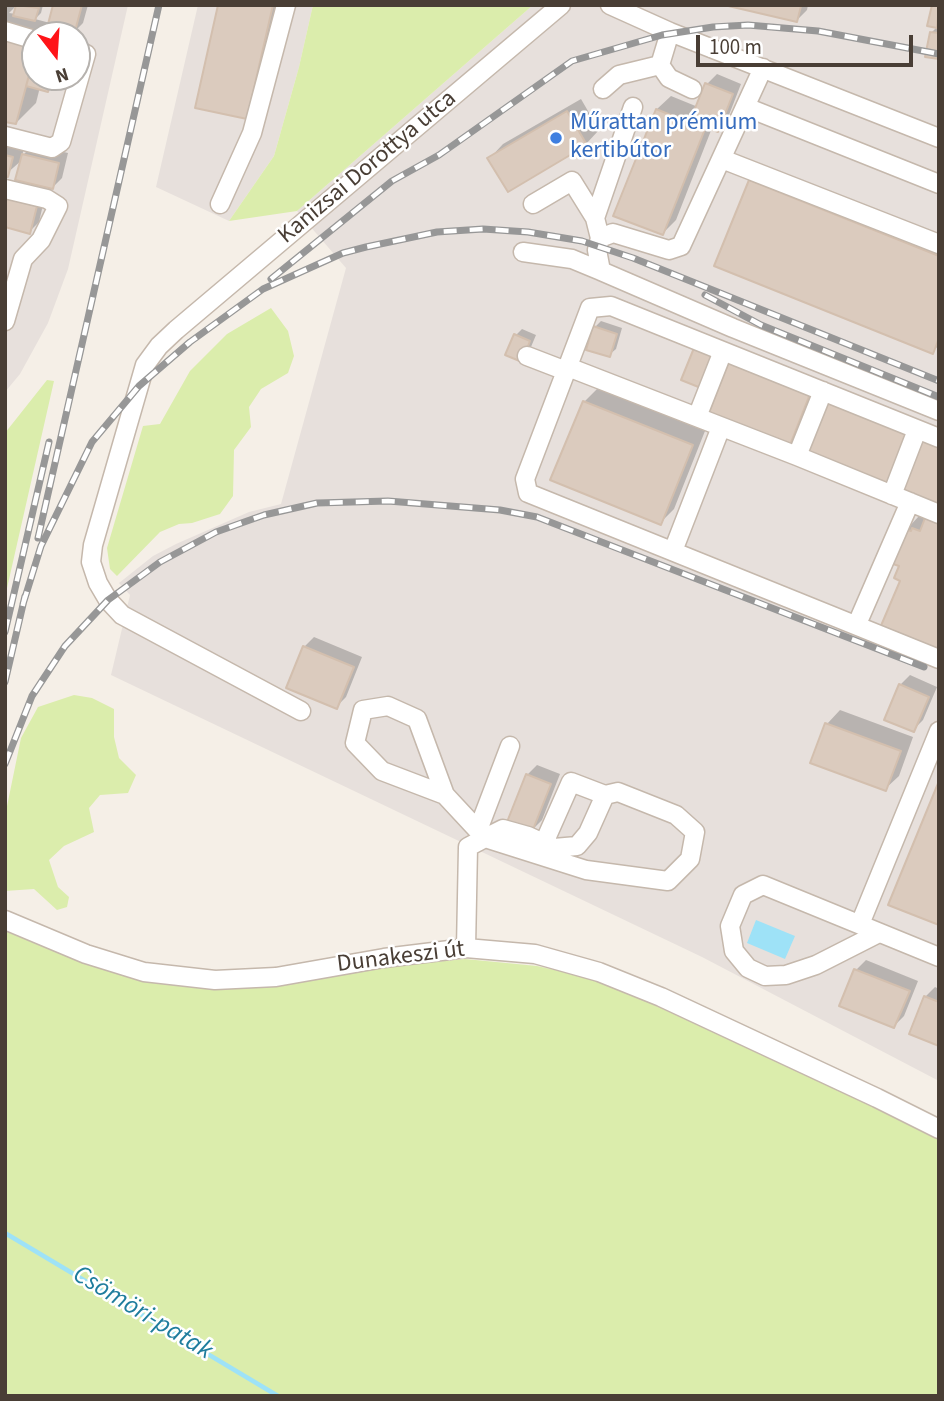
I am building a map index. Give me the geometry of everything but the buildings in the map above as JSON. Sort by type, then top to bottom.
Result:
[{"type":"street","points":[[220,204],[252,133],[286,5]]},
{"type":"street","name":"Kanizsai Dorottya utca","points":[[301,711],[122,615],[108,600],[98,583],[91,562],[93,545],[145,365],[159,346],[176,330],[561,5]]},
{"type":"street","points":[[610,5],[670,32],[939,138]]},
{"type":"street","points":[[660,65],[670,32]]},
{"type":"street","points":[[660,65],[669,78],[692,89]]},
{"type":"street","points":[[603,89],[619,75],[660,65]]},
{"type":"street","points":[[600,238],[613,233],[668,250],[681,246],[763,68]]},
{"type":"street","points":[[5,136],[52,148],[61,142],[75,91]]},
{"type":"street","points":[[595,218],[633,107]]},
{"type":"street","points":[[746,107],[939,184]]},
{"type":"street","points":[[722,159],[939,244]]},
{"type":"street","points":[[533,204],[572,181],[595,218],[600,238],[597,250],[601,271]]},
{"type":"street","points":[[5,188],[47,199],[58,206],[41,240],[23,259],[5,321]]},
{"type":"street","points":[[523,252],[572,259],[733,328],[939,411]]},
{"type":"street","points":[[939,438],[611,306],[590,308],[525,479],[528,493],[939,659]]},
{"type":"street","points":[[697,417],[723,351]]},
{"type":"street","points":[[527,356],[697,417],[939,514]]},
{"type":"street","points":[[797,456],[823,391]]},
{"type":"street","points":[[673,551],[721,427]]},
{"type":"street","points":[[892,495],[917,430]]},
{"type":"street","points":[[857,624],[910,502]]},
{"type":"street","points":[[446,795],[382,771],[355,743],[363,710],[388,706],[417,719],[446,795],[481,834],[586,870],[667,881],[690,859],[695,832],[676,815],[618,792],[606,794],[571,782],[544,844]]},
{"type":"street","points":[[860,924],[939,731]]},
{"type":"street","points":[[466,948],[468,847],[481,834],[510,746]]},
{"type":"street","points":[[481,834],[503,829],[554,848],[577,846],[588,833],[606,794]]},
{"type":"street","points":[[879,933],[816,965],[786,975],[765,976],[748,968],[734,951],[730,926],[743,895],[763,885],[939,957]]},
{"type":"street","name":"Dunakeszi út","points":[[5,920],[86,954],[144,972],[215,980],[275,976],[466,948],[535,954],[611,977],[661,997],[939,1129]]},
{"type":"shaded area","points":[[5,5],[128,5],[68,269],[48,323],[20,374],[5,392]]},
{"type":"shaded area","points":[[198,5],[313,5],[274,156],[229,221],[156,187]]},
{"type":"shaded area","points":[[533,5],[939,5],[939,1081],[702,957],[111,675],[130,595],[119,583],[153,556],[176,544],[249,512],[281,504],[346,268],[297,211]]},
{"type":"green space","points":[[313,5],[533,5],[297,211],[229,221],[274,156]]},
{"type":"green space","points":[[271,308],[288,331],[294,356],[288,373],[261,389],[249,407],[251,427],[234,450],[233,496],[220,514],[192,523],[179,524],[160,532],[117,576],[110,569],[107,548],[143,426],[160,424],[190,371],[227,334]]},
{"type":"green space","points":[[47,380],[54,381],[5,597],[5,433]]},
{"type":"green space","points":[[74,695],[92,698],[114,709],[114,737],[119,758],[136,775],[128,793],[100,795],[89,808],[94,832],[64,846],[49,860],[58,887],[69,897],[67,907],[57,910],[34,889],[5,891],[5,816],[21,738],[38,707]]},
{"type":"green space","points":[[5,931],[73,959],[143,978],[279,984],[383,967],[465,959],[537,966],[600,980],[871,1105],[939,1140],[939,1396],[5,1396]]},
{"type":"water","points":[[756,920],[795,936],[785,959],[747,943]]},
{"type":"waterway","name":"Csömöri-patak","points":[[5,1233],[278,1396]]},
{"type":"railway","points":[[38,538],[159,5]]},
{"type":"railway","points":[[271,279],[392,181],[439,155],[572,61],[662,35],[748,25],[818,31],[939,54]]},
{"type":"railway","points":[[23,604],[41,546],[92,442],[139,386],[190,342],[263,289],[343,253],[366,247],[437,232],[483,229],[528,232],[582,241],[633,258],[939,381]]},
{"type":"railway","points":[[705,295],[761,325],[939,397]]},
{"type":"railway","points":[[5,632],[49,442]]},
{"type":"railway","points":[[5,764],[32,696],[65,646],[108,600],[160,562],[216,532],[264,515],[317,503],[388,501],[500,510],[537,517],[924,667]]},
{"type":"railway","points":[[5,682],[25,596]]},
{"type":"place","name":"Műrattan prémium kertibútor","points":[[556,138]]}]
